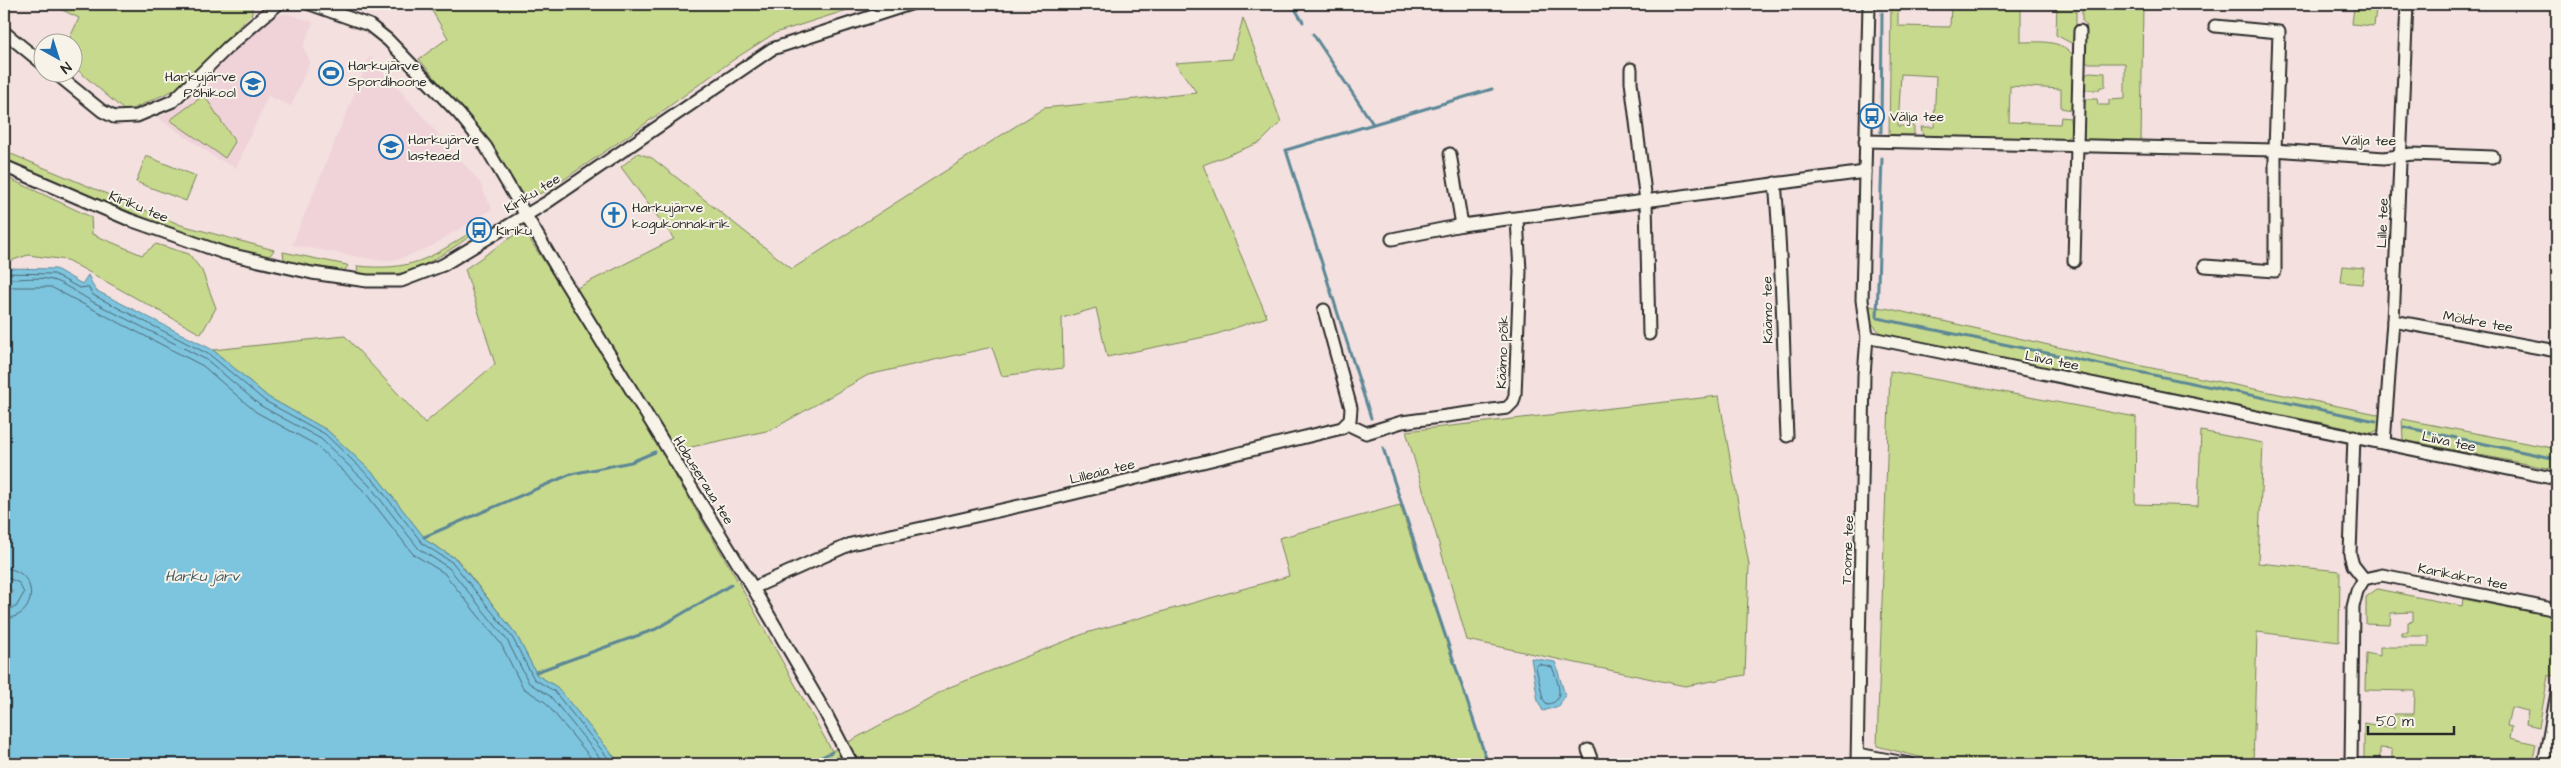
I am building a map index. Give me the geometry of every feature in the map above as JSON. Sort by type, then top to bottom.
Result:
[{"type":"street","points":[[66,82],[102,111],[114,117],[137,116],[173,101],[278,4]]},
{"type":"street","name":"Hobuseraua tee","points":[[310,4],[366,22],[374,28],[411,63],[472,129],[526,214],[562,277],[753,588],[825,712],[852,764]]},
{"type":"street","name":"Kiriku tee","points":[[4,166],[121,216],[190,242],[279,267],[367,281],[401,281],[430,272],[526,214],[610,161],[772,49],[910,4]]},
{"type":"street","points":[[1867,337],[1862,300],[1869,4]]},
{"type":"street","name":"Lille tee","points":[[2384,443],[2393,321],[2407,4]]},
{"type":"street","points":[[2205,266],[2275,271],[2275,150],[2279,32],[2215,26]]},
{"type":"street","points":[[4,32],[32,56]]},
{"type":"street","points":[[2074,261],[2080,32]]},
{"type":"street","points":[[1631,69],[1646,201],[1649,334]]},
{"type":"street","name":"Välja tee","points":[[1865,141],[2076,144],[2275,150],[2384,158],[2412,154],[2493,157]]},
{"type":"street","points":[[1450,154],[1462,225]]},
{"type":"street","points":[[1392,239],[1462,225],[1865,172]]},
{"type":"street","name":"Käämo tee","points":[[1775,183],[1781,246],[1781,315],[1787,436]]},
{"type":"street","name":"Käämo põik","points":[[1347,424],[1366,433],[1402,422],[1511,406],[1515,396],[1520,280],[1517,219]]},
{"type":"street","points":[[1324,310],[1351,408],[1347,424]]},
{"type":"street","name":"Möldre tee","points":[[2393,321],[2557,351]]},
{"type":"street","name":"Liiva tee","points":[[1867,337],[2557,479]]},
{"type":"street","name":"Toome tee","points":[[1857,759],[1864,375],[1867,337]]},
{"type":"street","name":"Lilleaia tee","points":[[753,588],[851,544],[1336,430],[1347,424]]},
{"type":"street","points":[[2351,764],[2353,607],[2357,591],[2364,579],[2354,565],[2350,554],[2354,436]]},
{"type":"street","name":"Karikakra tee","points":[[2364,579],[2382,575],[2557,610]]},
{"type":"street","points":[[2544,764],[2557,693]]},
{"type":"street","points":[[1588,750],[1593,764]]},
{"type":"street","points":[[1857,759],[1910,764]]},
{"type":"shaded area","name":"Harkujärve Põhikool","points":[[289,14],[313,22],[303,47],[310,61],[291,106],[268,96],[236,168],[218,159],[158,118],[187,102],[218,72],[213,70],[232,49],[270,17]]},
{"type":"shaded area","name":"Harkujärve lasteaed","points":[[370,56],[479,181],[492,209],[430,247],[399,259],[382,261],[292,245]]},
{"type":"green space","points":[[50,4],[252,4],[252,14],[176,89],[126,112],[82,74],[82,32],[73,32],[79,18]]},
{"type":"green space","points":[[428,4],[866,4],[775,33],[733,60],[635,131],[547,191],[538,194],[522,193],[484,136],[419,59],[448,38]]},
{"type":"green space","points":[[1951,4],[2021,4],[2021,42],[2057,44],[2069,51],[2074,57],[2071,110],[2061,108],[2061,89],[2010,86],[2009,122],[2060,124],[2061,117],[2070,118],[2071,134],[2066,139],[1923,137],[1921,127],[1934,127],[1936,76],[1901,74],[1898,126],[1914,126],[1914,136],[1889,136],[1891,9],[1898,10],[1898,26],[1950,27]]},
{"type":"green space","points":[[2057,4],[2076,4],[2076,32],[2073,44],[2056,35]]},
{"type":"green space","points":[[2086,4],[2143,4],[2141,141],[2085,141],[2080,137],[2082,102],[2086,99],[2097,99],[2098,105],[2109,105],[2109,100],[2125,99],[2125,63],[2087,63],[2083,61],[2083,31],[2086,31],[2087,26],[2082,20],[2082,9]]},
{"type":"green space","points":[[2354,7],[2376,9],[2374,26],[2352,24]]},
{"type":"green space","points":[[1243,18],[1281,122],[1261,142],[1203,165],[1267,317],[1214,335],[1107,357],[1096,308],[1062,318],[1063,368],[1002,376],[992,347],[868,375],[771,430],[677,450],[665,459],[731,569],[832,751],[950,687],[1086,633],[1289,576],[1279,538],[1400,505],[1488,764],[620,764],[557,687],[537,675],[516,634],[457,559],[427,541],[377,477],[327,430],[268,397],[213,350],[345,336],[425,423],[495,364],[465,269],[523,229],[565,294],[674,239],[621,167],[638,153],[652,158],[792,269],[1044,108],[1197,93],[1175,63],[1232,59]]},
{"type":"green space","points":[[2090,72],[2105,73],[2105,87],[2100,87],[2099,90],[2086,90],[2081,86],[2082,78]]},
{"type":"green space","points":[[204,95],[235,142],[225,158],[170,120]]},
{"type":"green space","points":[[4,151],[181,225],[274,250],[268,258],[167,226],[4,159]]},
{"type":"green space","points":[[146,156],[196,176],[186,201],[136,182]]},
{"type":"green space","points":[[4,176],[91,217],[92,234],[142,255],[156,244],[189,254],[202,271],[216,308],[201,334],[67,260],[28,255],[4,263]]},
{"type":"green space","points":[[471,232],[472,235],[419,267],[389,275],[358,272],[357,266],[391,267],[418,261],[442,250]]},
{"type":"green space","points":[[283,252],[348,266],[344,271],[291,262],[284,259]]},
{"type":"green space","points":[[2343,266],[2364,268],[2362,284],[2341,282]]},
{"type":"green space","points":[[1868,306],[1890,309],[2137,365],[2377,414],[2382,417],[2380,429],[2372,433],[1881,334],[1870,321]]},
{"type":"green space","points":[[1890,371],[2136,417],[2135,504],[2198,506],[2201,431],[2263,443],[2258,563],[2340,571],[2339,642],[2257,632],[2253,764],[1946,764],[1877,746]]},
{"type":"green space","points":[[1719,396],[1749,565],[1745,675],[1685,686],[1467,640],[1406,431]]},
{"type":"green space","points":[[2402,419],[2557,449],[2557,470],[2403,440]]},
{"type":"green space","points":[[2377,589],[2462,606],[2463,599],[2547,615],[2557,623],[2556,675],[2548,676],[2539,727],[2526,724],[2528,711],[2511,707],[2507,726],[2512,727],[2510,738],[2536,744],[2532,764],[2392,764],[2392,749],[2380,748],[2380,764],[2364,764],[2364,723],[2394,728],[2394,714],[2414,714],[2415,691],[2365,690],[2366,653],[2380,656],[2380,647],[2429,647],[2429,636],[2401,636],[2401,632],[2408,632],[2408,622],[2413,621],[2413,612],[2391,613],[2390,625],[2366,624],[2366,597]]},
{"type":"water","name":"Harku järv","points":[[4,268],[56,269],[82,284],[88,275],[95,290],[213,350],[268,397],[327,430],[377,477],[427,541],[456,559],[516,634],[537,675],[557,687],[620,764],[4,764],[4,598],[7,600],[13,592],[4,586]]},
{"type":"water","points":[[1531,658],[1555,662],[1565,695],[1559,706],[1543,711],[1538,701]]},
{"type":"waterway","points":[[1292,4],[1303,22]]},
{"type":"waterway","points":[[1881,132],[1882,13]]},
{"type":"waterway","points":[[1313,34],[1373,124]]},
{"type":"waterway","points":[[1371,418],[1286,150],[1492,89]]},
{"type":"waterway","points":[[1882,158],[1877,318],[2376,421]]},
{"type":"waterway","points":[[2404,427],[2557,459]]},
{"type":"waterway","points":[[1383,448],[1488,764]]},
{"type":"waterway","points":[[424,537],[571,474],[631,462],[655,452]]},
{"type":"waterway","points":[[536,672],[656,629],[731,585]]},
{"type":"waterway","points":[[807,764],[832,752]]},
{"type":"place","name":"Harkujärve Spordihoone","points":[[331,73]]},
{"type":"place","name":"Harkujärve Põhikool","points":[[253,84]]},
{"type":"place","name":"Välja tee","points":[[1872,116]]},
{"type":"place","name":"Harkujärve lasteaed","points":[[391,147]]},
{"type":"place","name":"Harkujärve kogukonnakirik","points":[[614,215]]},
{"type":"place","name":"Kiriku","points":[[479,230]]}]
